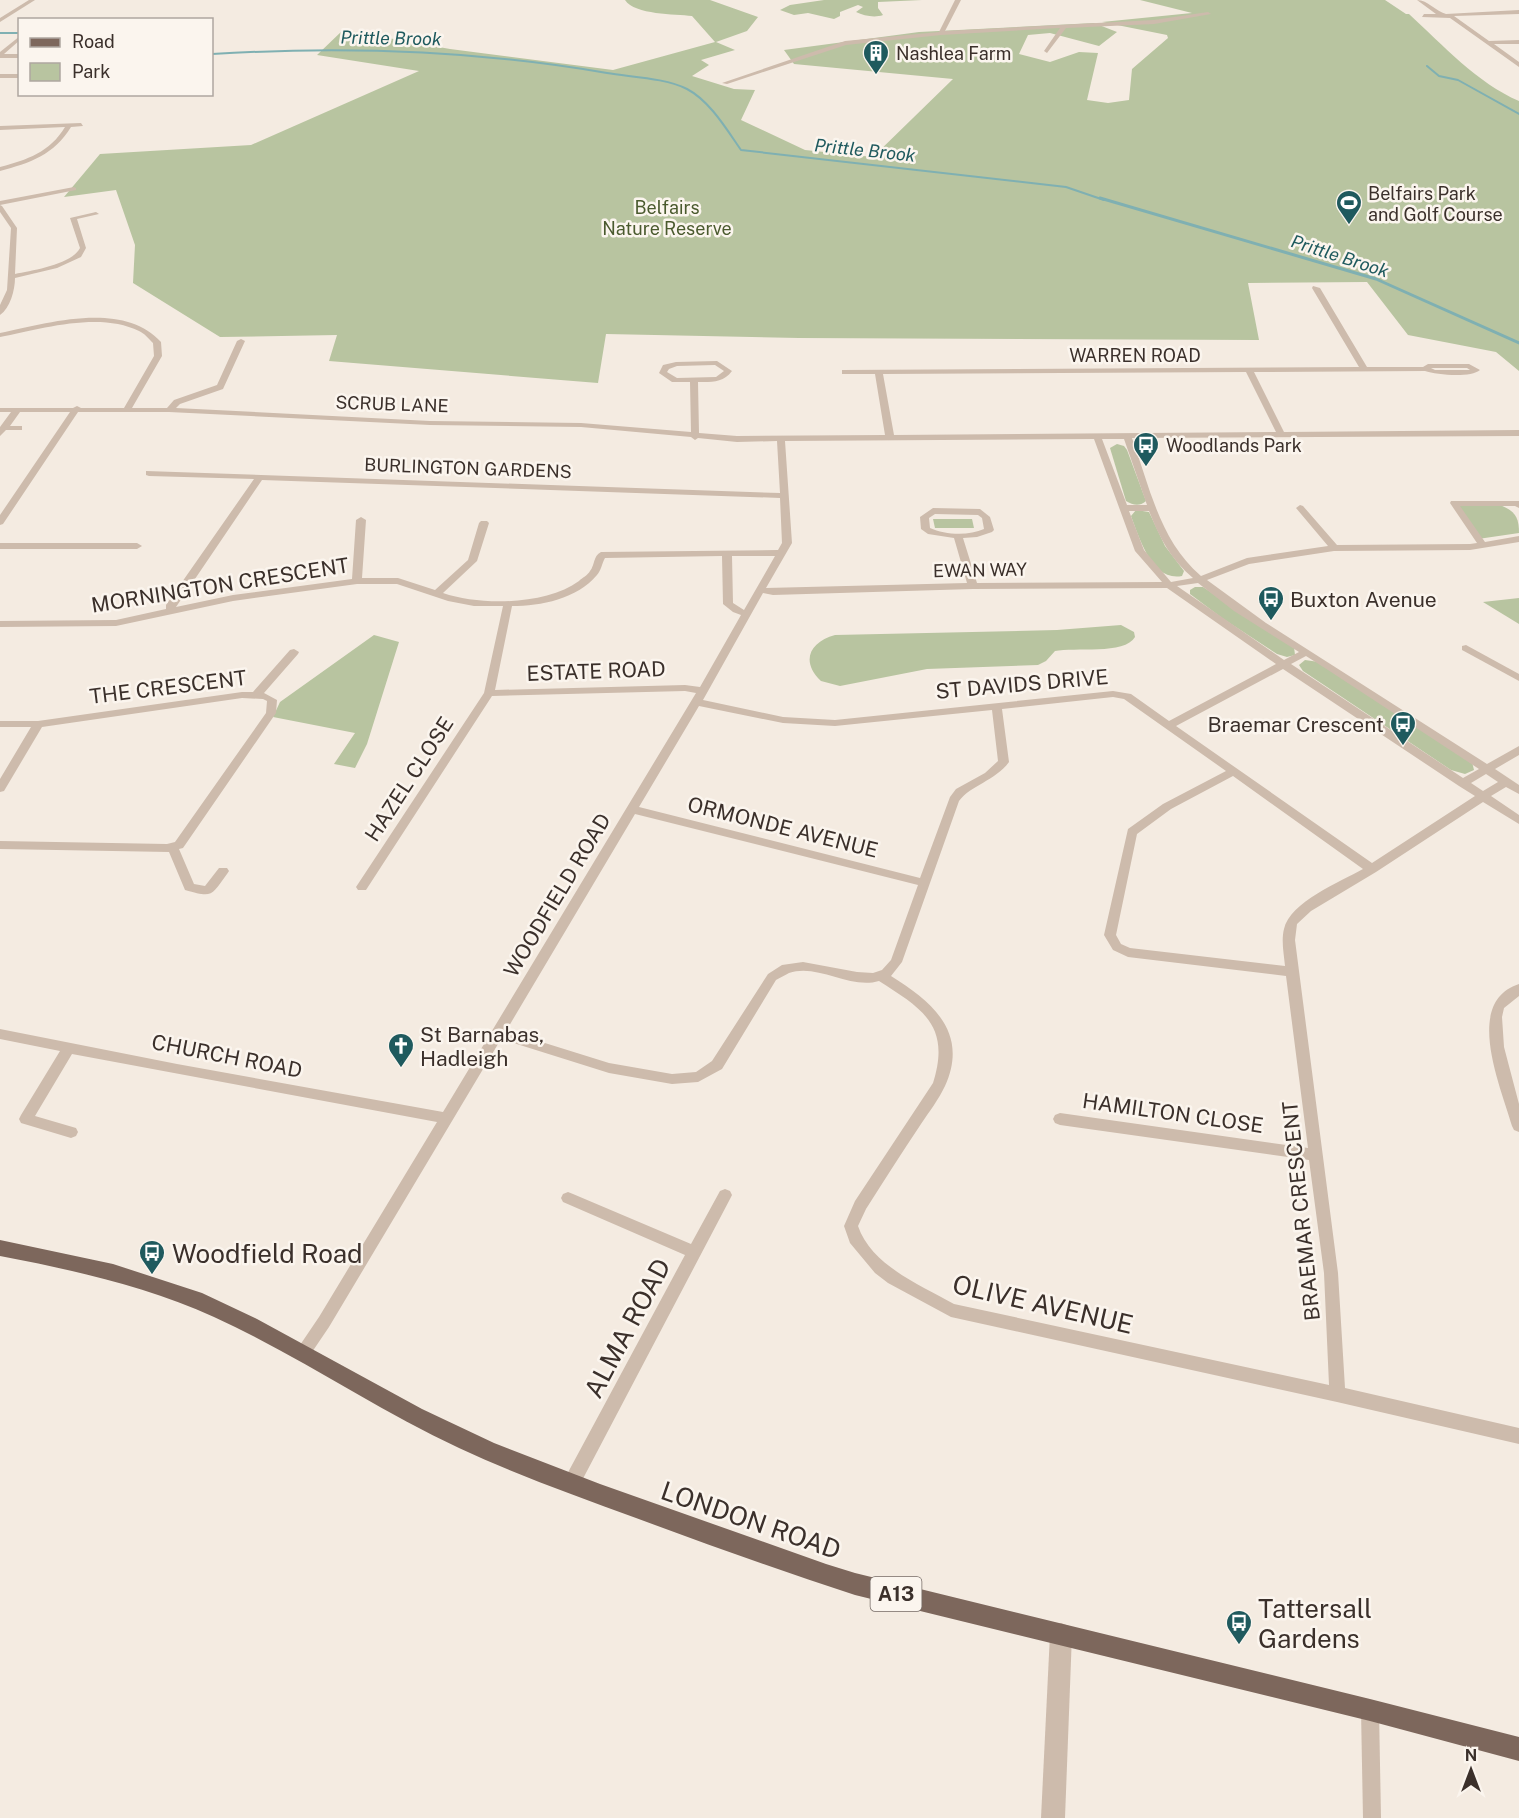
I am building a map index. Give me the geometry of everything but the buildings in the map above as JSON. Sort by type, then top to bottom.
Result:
[{"type":"main road","name":"LONDON ROAD","points":[[0,1248],[124,1275],[221,1311],[443,1430],[571,1484],[778,1560],[822,1574],[1519,1749]]},
{"type":"street","points":[[0,20],[32,0]]},
{"type":"street","points":[[941,33],[958,0]]},
{"type":"street","points":[[1420,0],[1452,17],[1519,65]]},
{"type":"street","points":[[1424,16],[1519,12]]},
{"type":"street","points":[[725,83],[845,43],[941,33],[1154,22],[1208,15]]},
{"type":"street","points":[[1047,51],[1063,28]]},
{"type":"street","points":[[0,56],[18,39]]},
{"type":"street","points":[[1488,43],[1519,42]]},
{"type":"street","points":[[0,56],[18,56]]},
{"type":"street","points":[[0,76],[18,76]]},
{"type":"street","points":[[0,128],[81,125]]},
{"type":"street","points":[[0,168],[23,163],[48,152],[60,141],[69,126]]},
{"type":"street","points":[[0,313],[11,290],[14,276],[14,228],[0,205],[74,189]]},
{"type":"street","points":[[14,276],[55,267],[79,256],[83,248],[73,218],[96,214]]},
{"type":"street","points":[[1316,288],[1364,369]]},
{"type":"street","points":[[0,335],[86,321],[115,322],[138,327],[154,338],[159,351],[127,409]]},
{"type":"street","points":[[169,410],[177,402],[220,387],[241,341]]},
{"type":"street","points":[[706,363],[720,364],[728,371],[717,379],[694,380],[670,379],[664,375],[663,371],[666,367],[676,364],[706,363]]},
{"type":"street","name":"WARREN ROAD","points":[[845,372],[1425,369],[1435,372],[1473,372],[1476,370],[1469,366],[1428,366],[1425,369]]},
{"type":"street","points":[[1249,370],[1281,434]]},
{"type":"street","points":[[879,372],[890,439]]},
{"type":"street","points":[[694,380],[695,437]]},
{"type":"street","points":[[0,522],[77,408]]},
{"type":"street","name":"SCRUB LANE","points":[[0,410],[77,408],[169,410],[430,423],[581,425],[639,429],[695,437],[781,440]]},
{"type":"street","points":[[2,431],[18,409]]},
{"type":"street","points":[[2,431],[19,428]]},
{"type":"street","points":[[781,440],[1519,433]]},
{"type":"street","points":[[1097,436],[1140,551],[1169,585],[1220,622],[1519,820]]},
{"type":"street","points":[[1127,436],[1168,546],[1199,580],[1519,790]]},
{"type":"street","name":"WOODFIELD ROAD","points":[[303,1353],[324,1322],[703,691],[782,553],[787,543],[781,440]]},
{"type":"street","name":"BURLINGTON GARDENS","points":[[149,473],[785,496]]},
{"type":"street","points":[[171,611],[171,605],[260,477]]},
{"type":"street","points":[[1483,546],[1454,503],[1518,503],[1519,505]]},
{"type":"street","points":[[1124,508],[1154,508]]},
{"type":"street","points":[[1300,508],[1334,548]]},
{"type":"street","points":[[933,511],[977,511],[985,515],[988,532],[981,535],[958,535],[929,532],[926,530],[924,515],[933,511]]},
{"type":"street","points":[[357,581],[361,520]]},
{"type":"street","points":[[436,594],[472,561],[484,523]]},
{"type":"street","points":[[958,535],[973,586]]},
{"type":"street","points":[[1199,580],[1247,561],[1334,548],[1483,546],[1519,539]]},
{"type":"street","points":[[0,546],[137,546]]},
{"type":"street","points":[[747,614],[728,604],[728,553],[782,553]]},
{"type":"street","name":"MORNINGTON CRESCENT","points":[[0,624],[102,624],[253,594],[357,581],[398,581],[468,602],[508,604],[543,601],[573,590],[594,573],[602,555],[728,553]]},
{"type":"street","name":"EWAN WAY","points":[[761,590],[774,592],[973,586],[1169,585],[1199,580]]},
{"type":"street","points":[[489,693],[508,604]]},
{"type":"street","points":[[1466,648],[1519,678]]},
{"type":"street","points":[[256,695],[294,652]]},
{"type":"street","points":[[1169,724],[1307,652]]},
{"type":"street","name":"ESTATE ROAD","points":[[489,693],[685,688],[703,691]]},
{"type":"street","name":"HAZEL CLOSE","points":[[362,887],[489,693]]},
{"type":"street","name":"ST DAVIDS DRIVE","points":[[696,702],[813,724],[1113,694],[1127,696],[1371,869]]},
{"type":"street","name":"THE CRESCENT","points":[[0,724],[38,724],[256,695],[272,700],[271,713],[179,845],[173,848]]},
{"type":"street","points":[[497,1034],[609,1068],[672,1079],[689,1079],[705,1074],[717,1065],[772,977],[781,970],[799,965],[871,978],[888,972],[896,962],[954,800],[960,792],[989,776],[1004,762],[997,707]]},
{"type":"street","points":[[0,788],[38,724]]},
{"type":"street","points":[[1463,783],[1519,750]]},
{"type":"street","points":[[1233,772],[1143,821],[1132,832],[1110,935],[1118,946],[1128,952],[1292,972]]},
{"type":"street","name":"BRAEMAR CRESCENT","points":[[1337,1394],[1330,1273],[1292,972],[1289,933],[1291,924],[1297,916],[1321,899],[1506,782]]},
{"type":"street","name":"ORMONDE AVENUE","points":[[631,809],[925,883]]},
{"type":"street","points":[[0,845],[173,848],[189,887],[208,891],[223,871]]},
{"type":"street","name":"OLIVE AVENUE","points":[[881,976],[916,996],[932,1012],[942,1030],[947,1052],[944,1074],[939,1085],[854,1216],[852,1226],[855,1238],[880,1268],[892,1278],[951,1310],[1519,1436]]},
{"type":"street","points":[[1519,989],[1498,1007],[1494,1021],[1496,1040],[1519,1126]]},
{"type":"street","name":"CHURCH ROAD","points":[[0,1034],[446,1118]]},
{"type":"street","points":[[69,1047],[26,1119],[71,1132]]},
{"type":"street","name":"HAMILTON CLOSE","points":[[1060,1119],[1316,1155]]},
{"type":"street","name":"ALMA ROAD","points":[[571,1484],[725,1196]]},
{"type":"street","points":[[568,1198],[695,1252]]},
{"type":"street","points":[[1053,1818],[1061,1634]]},
{"type":"street","points":[[1370,1710],[1372,1818]]},
{"type":"green space","name":"Belfairs Nature Reserve","points":[[625,0],[710,0],[758,17],[747,31],[716,42],[735,50],[701,60],[709,65],[692,76],[734,89],[755,90],[741,120],[805,150],[873,157],[953,79],[794,64],[784,50],[919,32],[1094,23],[1117,32],[1099,46],[1050,33],[1028,35],[1019,54],[1050,62],[1079,52],[1098,53],[1087,100],[1108,103],[1129,100],[1132,69],[1168,38],[1167,35],[1102,22],[1192,13],[1140,0],[1385,0],[1409,14],[1475,74],[1519,101],[1519,371],[1496,352],[1408,335],[1367,282],[1248,283],[1259,340],[799,338],[606,334],[598,383],[329,361],[337,335],[220,337],[133,283],[135,245],[116,190],[64,197],[100,154],[251,145],[419,71],[317,55],[343,30],[450,49],[613,70],[715,42],[692,16],[637,9]]},
{"type":"green space","points":[[824,0],[922,0],[878,2],[878,8],[883,15],[877,16],[856,12],[863,7],[858,5],[840,12],[840,16],[834,19],[808,13],[794,15],[780,10],[790,5]]},
{"type":"green space","points":[[1117,444],[1124,446],[1127,450],[1146,501],[1141,504],[1126,501],[1110,448]]},
{"type":"green space","points":[[1500,505],[1515,515],[1519,533],[1478,539],[1459,506]]},
{"type":"green space","points":[[1136,510],[1149,512],[1165,546],[1184,571],[1182,576],[1172,576],[1162,572],[1148,556],[1131,516]]},
{"type":"green space","points":[[933,519],[972,519],[974,528],[935,528]]},
{"type":"green space","points":[[1203,587],[1294,647],[1295,655],[1287,657],[1277,654],[1222,618],[1190,594],[1190,590]]},
{"type":"green space","points":[[1519,598],[1519,624],[1483,602]]},
{"type":"green space","points":[[1121,625],[1134,632],[1135,637],[1129,643],[1110,648],[1055,651],[1046,661],[1038,665],[927,669],[840,686],[821,681],[815,674],[810,660],[814,647],[819,642],[835,635],[1057,630]]},
{"type":"green space","points":[[374,635],[399,642],[367,744],[355,768],[334,764],[355,733],[273,717],[280,702]]},
{"type":"green space","points":[[1305,660],[1319,662],[1472,762],[1474,770],[1465,774],[1451,770],[1303,671],[1299,665]]},
{"type":"waterway","name":"Prittle Brook","points":[[0,33],[18,33]]},
{"type":"waterway","name":"Prittle Brook","points":[[213,54],[311,50],[410,52],[508,59],[648,78],[678,85],[695,94],[717,116],[741,150],[1066,187],[1104,200]]},
{"type":"waterway","points":[[1427,66],[1439,76],[1458,80],[1519,114]]},
{"type":"waterway","name":"Prittle Brook","points":[[1100,198],[1376,279],[1519,343]]},
{"type":"place","name":"Nashlea Farm","points":[[876,76]]},
{"type":"place","name":"Belfairs Park and Golf Course","points":[[1349,226]]},
{"type":"place","name":"Woodlands Park","points":[[1146,468]]},
{"type":"place","name":"Buxton Avenue","points":[[1271,622]]},
{"type":"place","name":"Braemar Crescent","points":[[1403,747]]},
{"type":"place","name":"St Barnabas, Hadleigh","points":[[401,1069]]},
{"type":"place","name":"Woodfield Road","points":[[152,1276]]},
{"type":"place","name":"Tattersall Gardens","points":[[1239,1646]]}]
